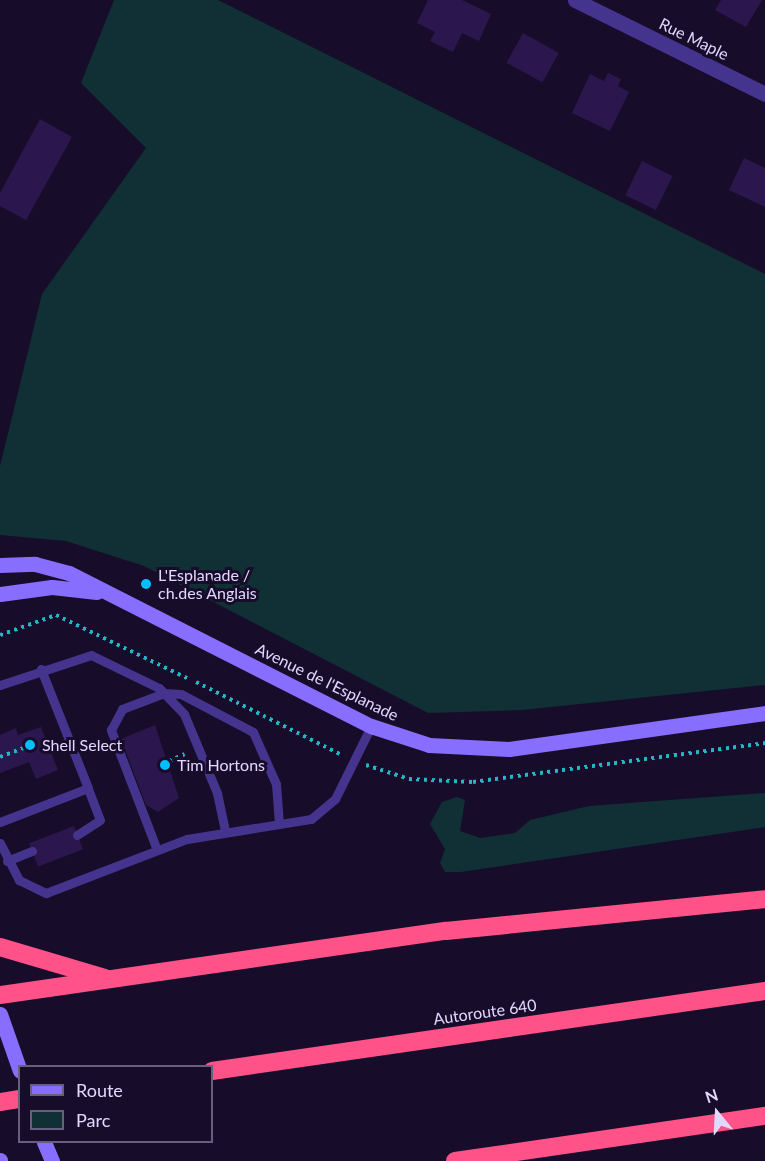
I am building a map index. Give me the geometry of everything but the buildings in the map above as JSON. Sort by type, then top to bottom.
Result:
[{"type":"highway","points":[[0,995],[446,931],[765,898]]},
{"type":"highway","points":[[0,947],[112,980]]},
{"type":"highway","name":"Autoroute 640","points":[[213,1071],[765,991]]},
{"type":"highway","points":[[0,1102],[18,1099]]},
{"type":"highway","points":[[455,1161],[765,1116]]},
{"type":"street","name":"Rue Maple","points":[[575,0],[765,94]]},
{"type":"street","name":"Avenue de l'Esplanade","points":[[0,565],[50,567],[134,605],[371,726],[429,746],[509,749],[765,713]]},
{"type":"street","name":"Avenue de l'Esplanade","points":[[0,594],[79,589],[134,605]]},
{"type":"street","points":[[0,1014],[18,1065]]},
{"type":"street","points":[[45,1143],[51,1161]]},
{"type":"lane","points":[[0,685],[41,669],[98,656],[164,693],[184,714],[217,793],[225,832]]},
{"type":"lane","points":[[41,669],[100,820],[77,835]]},
{"type":"lane","points":[[157,850],[111,730],[122,709],[164,693],[181,694],[253,732],[276,784],[279,824]]},
{"type":"lane","points":[[0,843],[7,861],[26,886],[46,893],[157,850],[225,832],[279,824],[327,810],[371,726]]},
{"type":"lane","points":[[0,822],[88,788]]},
{"type":"lane","points":[[7,861],[32,851]]},
{"type":"path","points":[[0,635],[46,616],[68,618],[336,752]]},
{"type":"path","points":[[371,767],[427,781],[493,781],[765,743]]},
{"type":"path","points":[[0,757],[23,748]]},
{"type":"green space","points":[[114,0],[218,0],[765,274],[765,685],[522,710],[428,713],[144,566],[66,541],[0,535],[0,466],[42,294],[146,148],[81,83]]},
{"type":"green space","points":[[765,793],[765,827],[461,872],[445,872],[440,863],[445,849],[430,824],[442,802],[457,797],[465,800],[460,831],[480,838],[515,833],[530,820],[589,806]]},
{"type":"place","name":"L'Esplanade / ch.des Anglais","points":[[146,584]]},
{"type":"place","name":"Shell Select","points":[[30,745]]},
{"type":"place","name":"Tim Hortons","points":[[165,765]]}]
